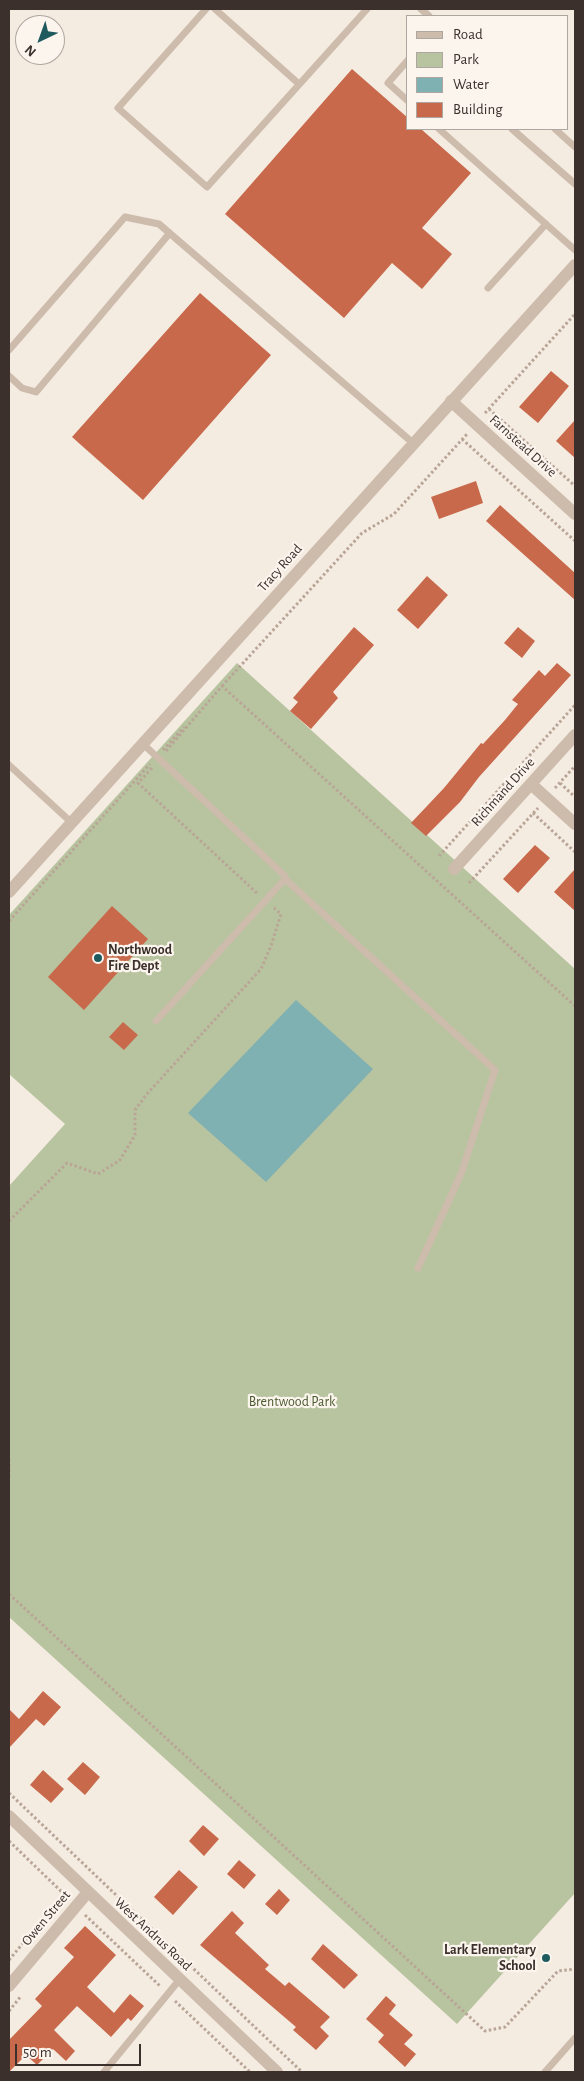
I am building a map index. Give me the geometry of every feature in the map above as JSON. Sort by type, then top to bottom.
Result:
[{"type":"street","name":"Tracy Road","points":[[9,892],[575,265]]},
{"type":"street","name":"Farnstead Drive","points":[[451,401],[575,514]]},
{"type":"street","name":"Richmand Drive","points":[[454,869],[575,735]]},
{"type":"street","points":[[531,784],[575,824]]},
{"type":"street","name":"West Andrus Road","points":[[9,1816],[277,2072]]},
{"type":"street","name":"Owen Street","points":[[9,1986],[88,1892]]},
{"type":"lane","points":[[206,9],[118,108],[207,187],[367,9]]},
{"type":"lane","points":[[215,9],[299,84]]},
{"type":"lane","points":[[406,62],[388,83],[406,99]]},
{"type":"lane","points":[[440,130],[575,250]]},
{"type":"lane","points":[[513,130],[575,184]]},
{"type":"lane","points":[[556,130],[575,147]]},
{"type":"lane","points":[[9,350],[125,217],[158,224],[414,443]]},
{"type":"lane","points":[[488,288],[546,224]]},
{"type":"lane","points":[[9,376],[22,388],[36,392],[170,234]]},
{"type":"lane","points":[[142,743],[160,757],[285,876],[285,879],[495,1070],[461,1174],[418,1268]]},
{"type":"lane","points":[[9,765],[72,822]]},
{"type":"lane","points":[[156,1021],[285,879]]},
{"type":"lane","points":[[104,2072],[180,1979]]},
{"type":"lane","points":[[546,2072],[575,2038]]},
{"type":"path","points":[[138,783],[222,686],[362,533],[394,514],[575,314]]},
{"type":"path","points":[[489,409],[575,486]]},
{"type":"path","points":[[462,439],[575,541]]},
{"type":"path","points":[[9,921],[160,757],[222,686]]},
{"type":"path","points":[[222,686],[575,1006]]},
{"type":"path","points":[[439,856],[575,705]]},
{"type":"path","points":[[469,883],[575,766]]},
{"type":"path","points":[[560,782],[575,797]]},
{"type":"path","points":[[533,813],[575,852]]},
{"type":"path","points":[[9,1459],[9,1478]]},
{"type":"path","points":[[9,1594],[485,2031],[505,2026],[558,1971],[575,1969]]},
{"type":"path","points":[[9,1793],[302,2072]]},
{"type":"path","points":[[9,1842],[250,2072]]},
{"type":"path","points":[[9,1960],[64,1894]]},
{"type":"green space","name":"Brentwood Park","points":[[237,663],[575,969],[575,1893],[457,2024],[9,1617],[9,1186],[65,1124],[9,1074],[9,915]]},
{"type":"water","points":[[296,1000],[373,1069],[266,1182],[188,1113]]},
{"type":"building","points":[[352,69],[406,116],[406,130],[422,130],[471,173],[422,228],[452,254],[422,289],[392,263],[344,318],[225,214]]},
{"type":"building","points":[[200,293],[271,355],[143,500],[72,437]]},
{"type":"building","points":[[551,371],[569,386],[538,423],[519,407]]},
{"type":"building","points":[[575,420],[575,458],[556,441]]},
{"type":"building","points":[[476,481],[483,503],[439,519],[431,497]]},
{"type":"building","points":[[500,505],[575,573],[575,600],[486,521]]},
{"type":"building","points":[[427,576],[448,595],[418,629],[397,610]]},
{"type":"building","points":[[354,627],[374,645],[333,692],[338,698],[311,729],[290,711],[298,702],[293,698]]},
{"type":"building","points":[[518,627],[535,641],[522,658],[504,643]]},
{"type":"building","points":[[557,663],[571,675],[479,777],[460,802],[426,836],[411,823],[444,788],[481,743],[483,744],[505,720],[518,704],[512,700],[539,670],[545,676]]},
{"type":"building","points":[[535,845],[550,858],[518,893],[503,879]]},
{"type":"building","points":[[575,869],[575,911],[554,892]]},
{"type":"building","name":"Northwood Fire Dept","points":[[112,906],[148,939],[84,1010],[48,977]]},
{"type":"building","points":[[123,1022],[138,1035],[124,1050],[109,1037]]},
{"type":"building","points":[[43,1691],[61,1707],[44,1726],[36,1719],[9,1748],[9,1709],[19,1719]]},
{"type":"building","points":[[83,1762],[100,1777],[85,1795],[67,1779]]},
{"type":"building","points":[[43,1770],[64,1789],[51,1803],[30,1785]]},
{"type":"building","points":[[203,1825],[219,1839],[204,1856],[189,1841]]},
{"type":"building","points":[[239,1860],[256,1875],[244,1889],[227,1874]]},
{"type":"building","points":[[179,1870],[198,1887],[173,1915],[154,1897]]},
{"type":"building","points":[[279,1889],[290,1900],[277,1915],[265,1904]]},
{"type":"building","points":[[232,1911],[244,1923],[235,1933],[269,1965],[265,1969],[285,1986],[289,1982],[330,2017],[320,2027],[329,2036],[316,2050],[293,2030],[296,2027],[200,1945]]},
{"type":"building","points":[[85,1926],[116,1955],[87,1987],[114,2013],[130,1994],[144,2006],[131,2021],[128,2018],[111,2037],[77,2006],[54,2030],[75,2051],[66,2061],[53,2049],[37,2065],[26,2055],[9,2072],[9,2040],[42,2006],[35,1999],[74,1957],[64,1948]]},
{"type":"building","points":[[323,1944],[358,1975],[344,1989],[311,1959]]},
{"type":"building","points":[[386,1996],[396,2005],[389,2014],[413,2035],[404,2044],[416,2054],[405,2067],[378,2042],[384,2035],[366,2019]]},
{"type":"place","name":"Northwood Fire Dept","points":[[98,958]]},
{"type":"place","name":"Lark Elementary School","points":[[546,1958]]}]
